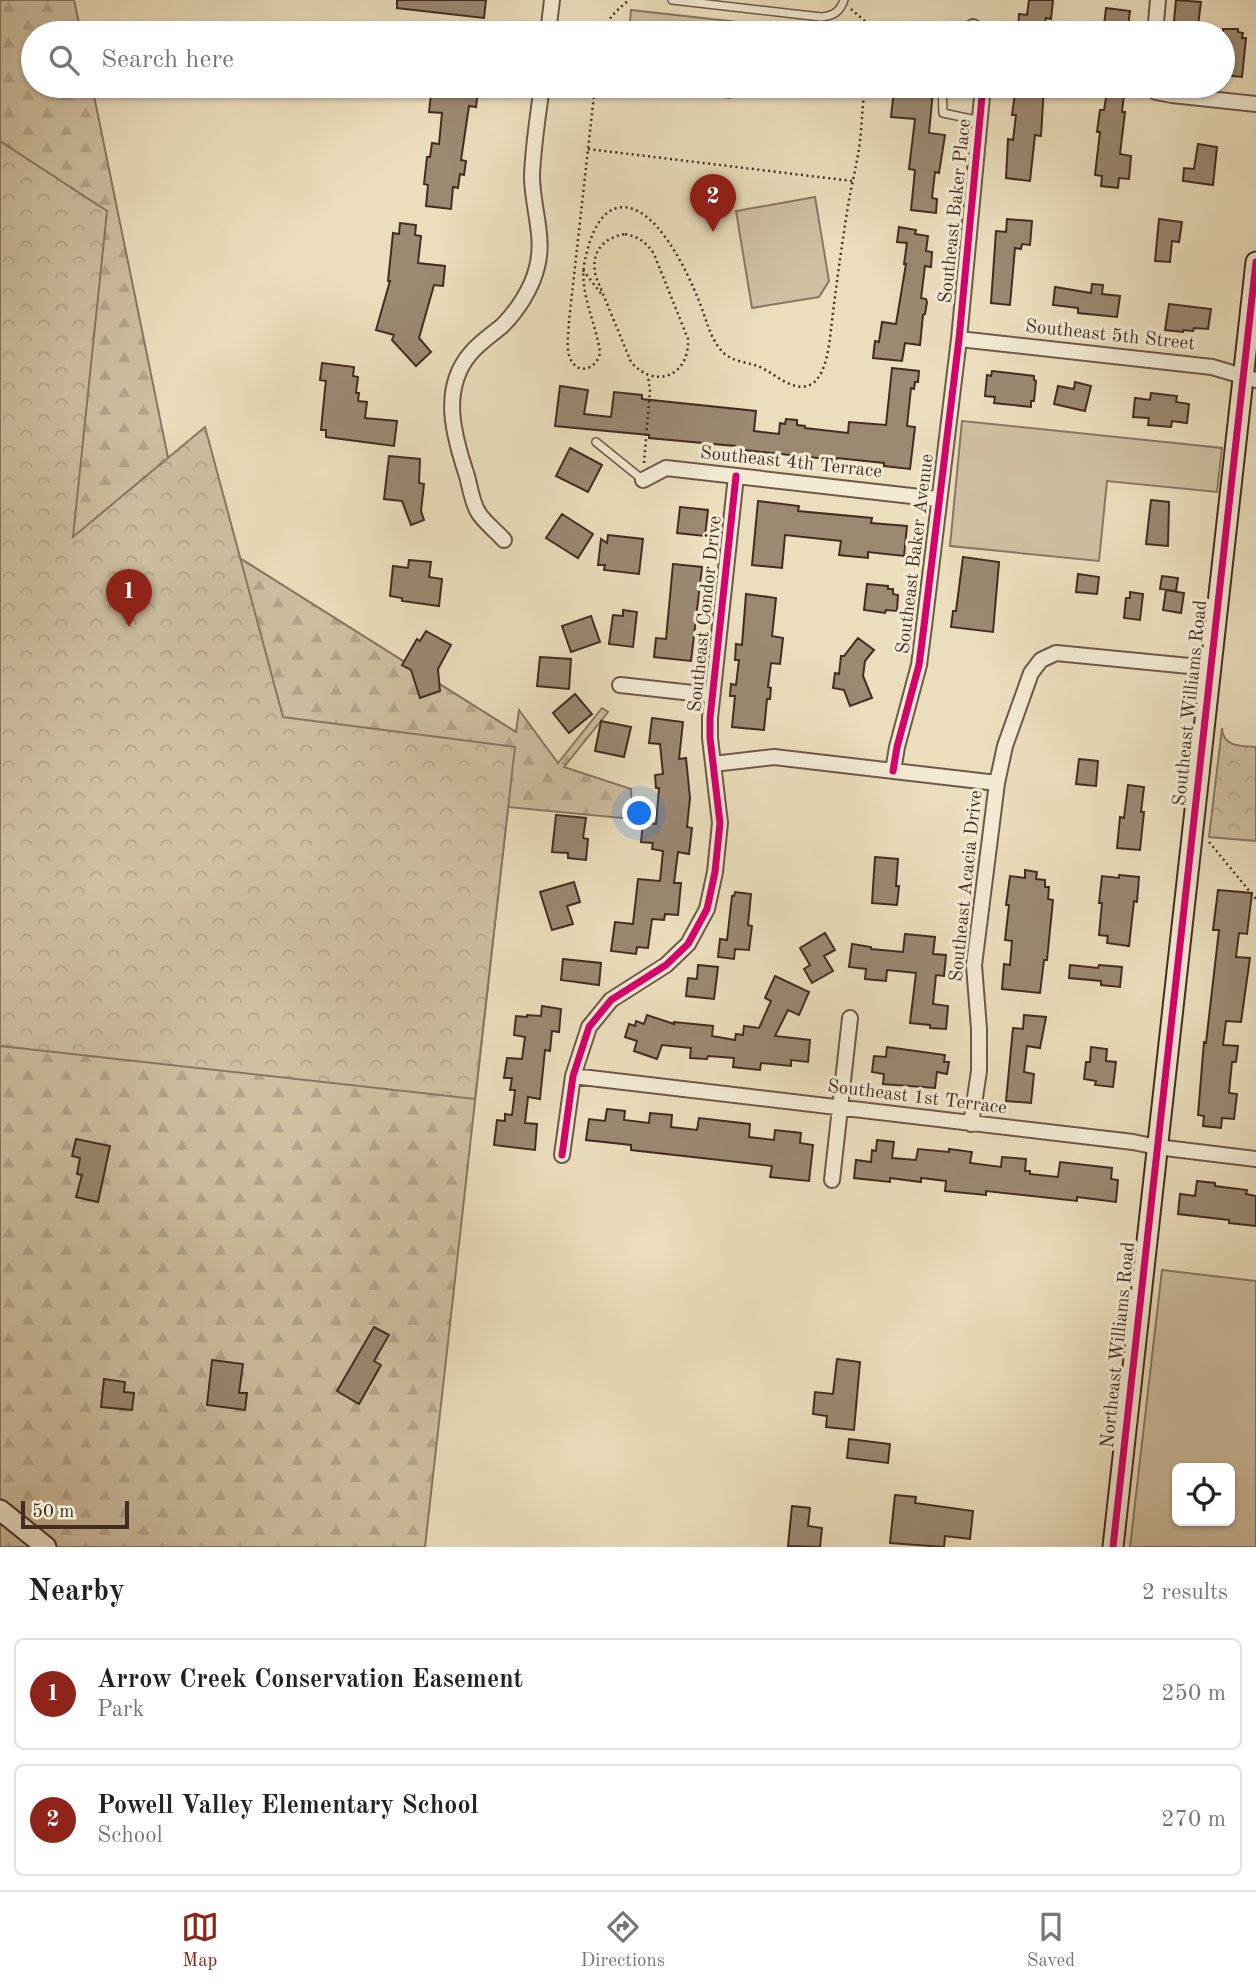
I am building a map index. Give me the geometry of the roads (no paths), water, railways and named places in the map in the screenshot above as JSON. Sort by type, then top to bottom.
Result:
[{"type":"street","points":[[549,21],[552,0]]},
{"type":"street","points":[[1156,21],[1158,0]]},
{"type":"street","points":[[503,540],[478,512],[458,450],[451,412],[453,391],[468,356],[503,325],[516,309],[529,289],[537,267],[540,250],[539,229],[532,177],[541,98]]},
{"type":"street","name":"Southeast Baker Place","points":[[959,340],[983,98]]},
{"type":"street","points":[[1200,98],[1256,104]]},
{"type":"street","name":"Southeast Williams Road","points":[[1157,1147],[1210,668],[1250,378],[1256,262]]},
{"type":"street","name":"Southeast 5th Street","points":[[959,340],[1212,366],[1250,378]]},
{"type":"street","name":"Southeast Baker Avenue","points":[[893,771],[919,665],[959,340]]},
{"type":"street","name":"Southeast 4th Terrace","points":[[643,481],[666,468],[938,499]]},
{"type":"street","name":"Southeast Condor Drive","points":[[562,1154],[573,1076],[589,1027],[611,1000],[666,965],[688,944],[707,909],[715,872],[720,823],[710,728],[711,695],[736,476]]},
{"type":"street","name":"Southeast Acacia Drive","points":[[971,1124],[979,1071],[974,965],[997,783],[1005,746],[1031,673],[1041,660],[1056,653],[1210,668]]},
{"type":"street","points":[[620,685],[711,695]]},
{"type":"street","points":[[713,764],[774,757],[997,783]]},
{"type":"street","points":[[832,1180],[850,1018]]},
{"type":"street","name":"Southeast 1st Terrace","points":[[573,1076],[1256,1159]]},
{"type":"street","name":"Northeast Williams Road","points":[[1113,1547],[1157,1147]]},
{"type":"street","points":[[0,1510],[46,1547]]},
{"type":"lane","points":[[672,0],[821,17],[836,14],[844,1]]},
{"type":"lane","points":[[942,98],[943,113],[981,121]]},
{"type":"lane","points":[[596,442],[643,481]]},
{"type":"place","name":"Powell Valley Elementary School","points":[[713,232]]},
{"type":"place","name":"Arrow Creek Conservation Easement","points":[[129,627]]}]
